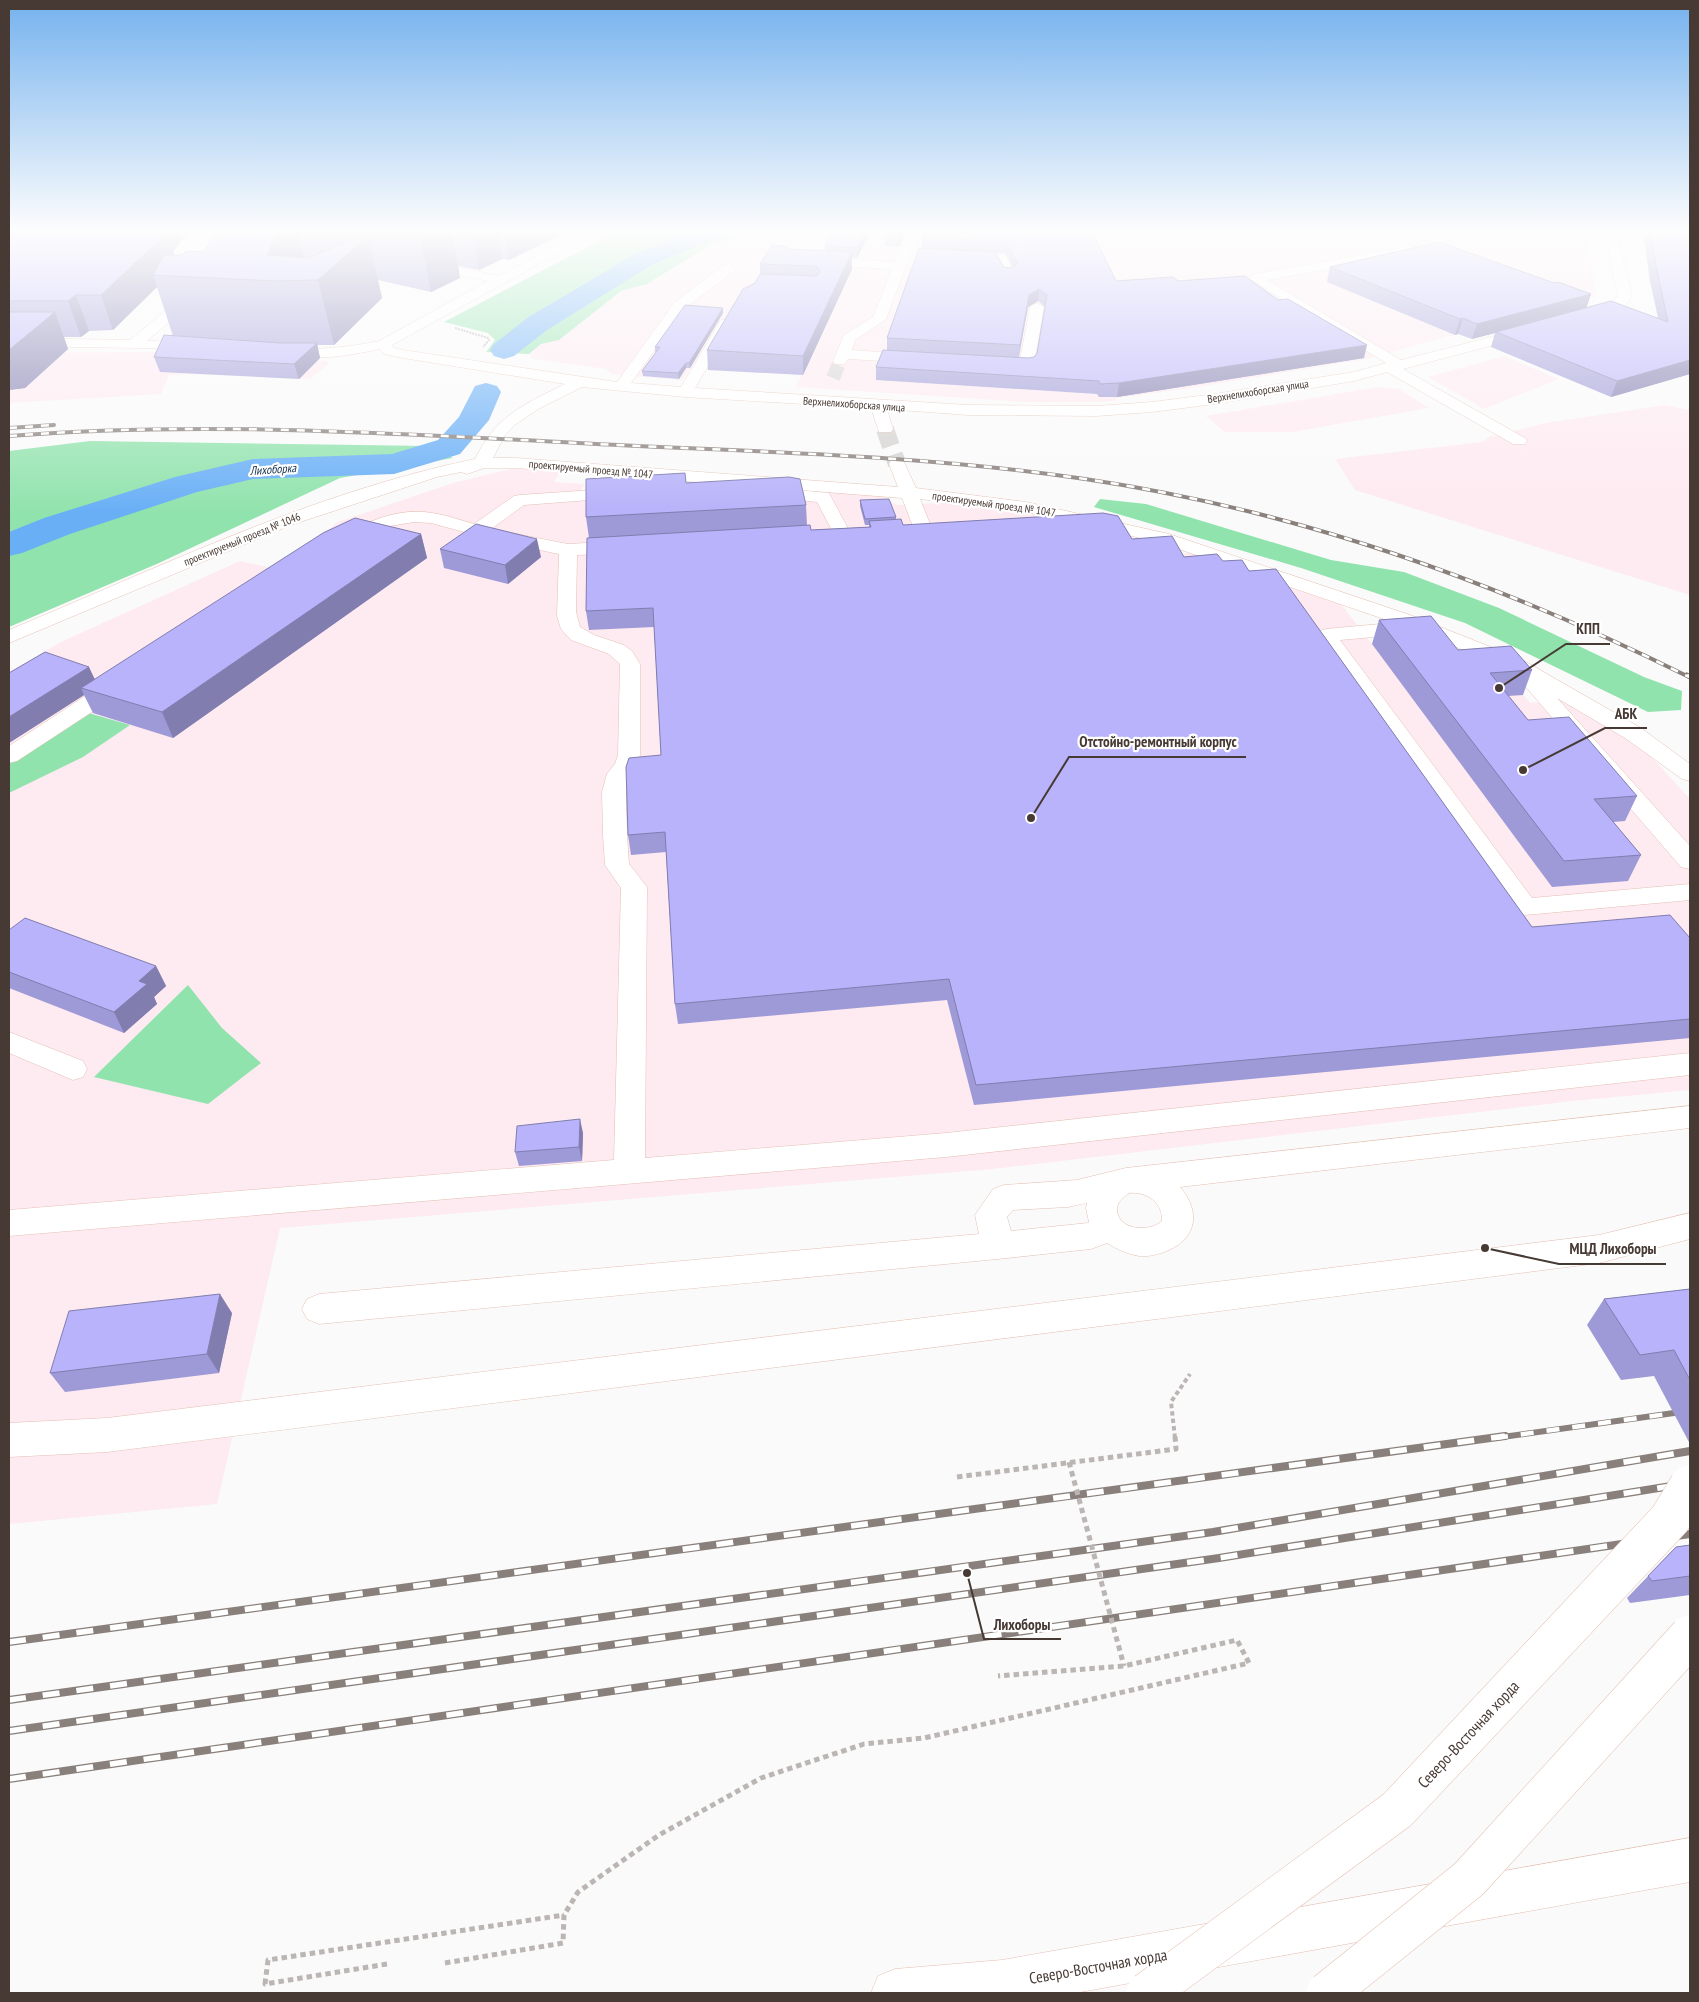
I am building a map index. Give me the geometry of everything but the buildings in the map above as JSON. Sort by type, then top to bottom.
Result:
[{"type":"street","points":[[134,343],[155,325]]},
{"type":"street","points":[[265,350],[323,352],[360,349],[384,344],[416,325]]},
{"type":"street","points":[[621,388],[665,325]]},
{"type":"street","points":[[684,392],[724,325]]},
{"type":"street","points":[[870,325],[849,338],[841,358],[930,359]]},
{"type":"street","points":[[979,362],[1027,365],[1034,325]]},
{"type":"street","points":[[1330,325],[1519,441]]},
{"type":"street","name":"Верхнелихоборская улица","points":[[384,344],[388,351],[403,354],[621,388],[823,402],[1049,412],[1106,410],[1215,399],[1354,376],[1540,328]]},
{"type":"street","points":[[9,342],[134,343],[216,347]]},
{"type":"street","points":[[13,644],[75,625],[288,535],[482,463],[490,443],[505,424],[530,406],[580,382]]},
{"type":"street","points":[[823,402],[830,384]]},
{"type":"street","points":[[878,405],[885,429]]},
{"type":"street","name":"проектируемый проезд № 1047","points":[[482,463],[516,463],[910,492],[1026,507],[1164,538],[1403,619],[1514,663],[1633,733],[1690,774]]},
{"type":"street","points":[[897,464],[910,492],[914,530],[942,528]]},
{"type":"street","points":[[661,491],[689,489],[823,497],[851,534],[822,535]]},
{"type":"street","points":[[477,530],[520,500],[643,492]]},
{"type":"street","points":[[330,548],[386,520],[414,517],[432,518],[568,550],[636,546]]},
{"type":"street","points":[[568,550],[566,610],[567,621],[571,631],[577,636],[615,647],[626,655],[630,664],[629,755],[626,765],[619,774],[614,792],[618,865],[634,887],[629,1171]]},
{"type":"street","points":[[1403,619],[1385,630],[1326,635],[1525,907],[1690,892]]},
{"type":"street","points":[[1514,663],[1690,861]]},
{"type":"street","points":[[9,756],[138,672]]},
{"type":"street","points":[[9,1042],[73,1069]]},
{"type":"street","points":[[9,1223],[946,1145],[1690,1064]]},
{"type":"street","points":[[998,1246],[991,1215],[1004,1198],[1078,1193],[1126,1181],[1690,1117]]},
{"type":"street","points":[[1126,1181],[1152,1183],[1167,1193],[1177,1206],[1178,1221],[1173,1232],[1162,1240],[1148,1243],[1127,1240],[1109,1228],[1102,1215],[1101,1202],[1107,1190],[1126,1181]]},
{"type":"street","points":[[9,1440],[107,1435],[1590,1250],[1690,1226]]},
{"type":"street","points":[[319,1310],[998,1246],[1091,1236],[1109,1228]]},
{"type":"street","name":"Северо-Восточная хорда","points":[[1147,1993],[1397,1810],[1670,1519],[1690,1486]]},
{"type":"street","points":[[1327,1993],[1469,1879],[1690,1636]]},
{"type":"street","name":"Северо-Восточная хорда","points":[[896,1993],[1002,1983],[1690,1860]]},
{"type":"path","points":[[957,1478],[1176,1449],[1171,1402],[1190,1374]]},
{"type":"path","points":[[1069,1462],[1124,1666]]},
{"type":"path","points":[[445,1963],[563,1943],[564,1915],[578,1892],[659,1835],[761,1778],[864,1744],[924,1738],[1248,1663],[1237,1640],[1124,1666],[998,1676]]},
{"type":"path","points":[[387,1964],[264,1984],[268,1960],[564,1915]]},
{"type":"shaded area","points":[[577,325],[1489,325],[1366,359],[1191,388],[1117,398],[1114,401],[1096,402],[1024,402],[796,387],[801,375],[698,369],[690,369],[682,380],[629,376],[612,374],[606,369],[533,359],[529,354],[541,344],[559,340]]},
{"type":"shaded area","points":[[152,352],[327,361],[329,364],[310,379],[191,374],[169,375],[161,394],[9,403],[9,353]]},
{"type":"shaded area","points":[[1504,356],[1559,379],[1484,409],[1428,377]]},
{"type":"shaded area","points":[[1378,387],[1400,389],[1429,408],[1292,432],[1225,432],[1206,416]]},
{"type":"shaded area","points":[[1665,405],[1690,410],[1690,595],[1355,490],[1335,459],[1482,442],[1489,437],[1546,423]]},
{"type":"shaded area","points":[[511,469],[537,469],[560,472],[554,482],[585,484],[578,494],[693,486],[876,493],[897,505],[958,502],[1032,513],[1113,530],[1129,557],[1194,553],[1340,603],[1372,644],[1464,669],[1502,670],[1530,703],[1572,700],[1643,748],[1690,799],[1690,1090],[1572,1101],[992,1169],[280,1228],[217,1504],[9,1524],[9,672],[61,642],[240,561],[276,569],[338,522],[453,483]]},
{"type":"green space","points":[[458,325],[577,325],[559,340],[541,344],[529,354],[486,352],[495,340],[488,333]]},
{"type":"green space","points":[[90,441],[429,446],[453,458],[340,478],[159,563],[9,627],[9,451]]},
{"type":"green space","points":[[1100,499],[1146,504],[1331,560],[1404,572],[1499,608],[1644,677],[1682,691],[1681,710],[1648,712],[1465,623],[1301,568],[1094,507]]},
{"type":"green space","points":[[85,712],[130,725],[83,757],[9,793],[9,763]]},
{"type":"green space","points":[[188,985],[222,1028],[261,1063],[208,1104],[94,1077]]},
{"type":"waterway","name":"Лихоборка","points":[[504,350],[535,325]]},
{"type":"waterway","name":"Лихоборка","points":[[9,545],[57,526],[187,484],[253,469],[394,464],[449,447],[473,420],[486,392]]},
{"type":"tunnel","points":[[833,378],[840,361]]},
{"type":"tunnel","points":[[885,429],[897,464]]},
{"type":"railway","points":[[9,428],[54,425]]},
{"type":"railway","points":[[9,436],[151,429],[365,432],[895,459],[959,464],[1085,479],[1165,493],[1243,510],[1319,530],[1395,554],[1543,610],[1689,677]]},
{"type":"railway","points":[[1495,1438],[1674,1413]]},
{"type":"railway","points":[[9,1642],[1505,1436]]},
{"type":"railway","points":[[9,1700],[1213,1532],[1690,1451]]},
{"type":"railway","points":[[9,1731],[1219,1558],[1690,1483]]},
{"type":"railway","points":[[9,1779],[1690,1534]]},
{"type":"place","name":"КПП","points":[[1499,688]]},
{"type":"place","name":"АБК","points":[[1523,770]]},
{"type":"place","name":"Отстойно-ремонтный корпус","points":[[1031,818]]},
{"type":"place","name":"МЦД Лихоборы","points":[[1485,1248]]},
{"type":"place","name":"Лихоборы","points":[[967,1573]]}]
